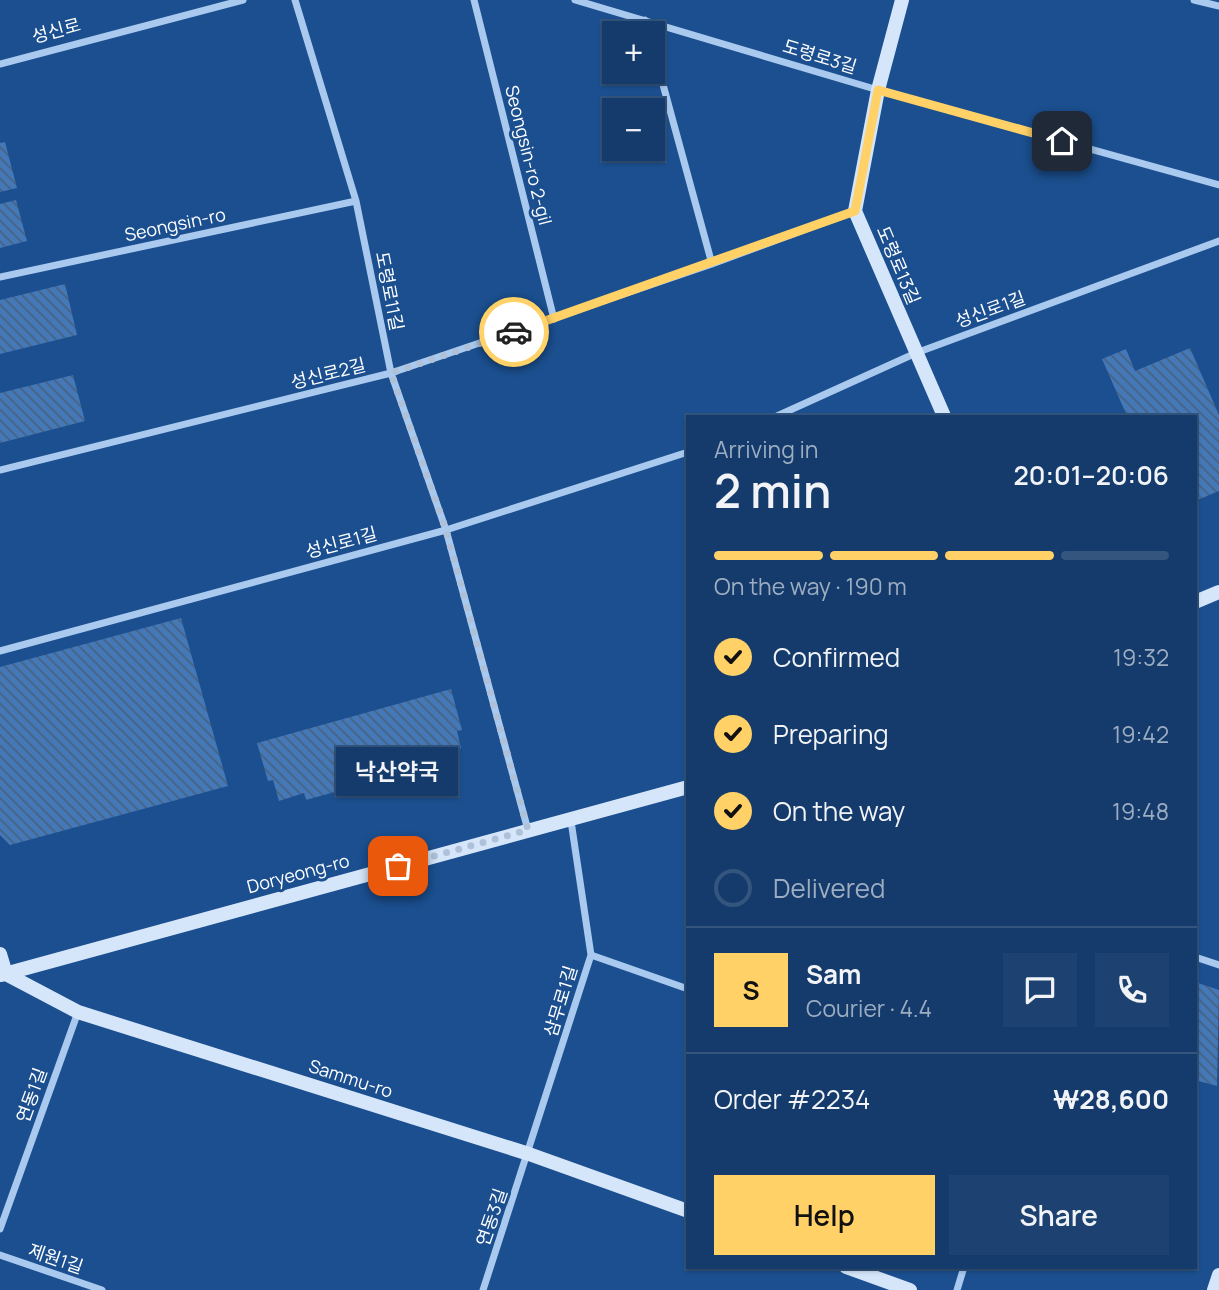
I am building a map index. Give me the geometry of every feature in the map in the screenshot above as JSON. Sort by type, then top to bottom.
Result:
[{"type":"main road","points":[[855,211],[878,90],[902,0]]},
{"type":"main road","name":"도령로13길","points":[[855,211],[944,415]]},
{"type":"main road","points":[[1197,601],[1219,592]]},
{"type":"main road","name":"Doryeong-ro","points":[[3,975],[686,788]]},
{"type":"main road","points":[[0,954],[3,975]]},
{"type":"main road","name":"Sammu-ro","points":[[3,975],[78,1012],[529,1154],[686,1210]]},
{"type":"main road","points":[[852,1269],[911,1290]]},
{"type":"main road","points":[[1214,1290],[1219,1275]]},
{"type":"street","name":"성신로","points":[[0,64],[243,0]]},
{"type":"street","name":"도령로11길","points":[[295,0],[356,201],[391,373],[446,530],[528,830]]},
{"type":"street","name":"Seongsin-ro 2-gil","points":[[474,0],[554,319]]},
{"type":"street","name":"도령로3길","points":[[575,0],[878,90],[1219,185]]},
{"type":"street","points":[[1194,0],[1219,6]]},
{"type":"street","points":[[663,84],[712,264]]},
{"type":"street","name":"Seongsin-ro","points":[[0,277],[356,201]]},
{"type":"street","name":"성신로2길","points":[[0,470],[391,373],[712,264],[855,211]]},
{"type":"street","name":"성신로1길","points":[[779,415],[916,353],[1219,242]]},
{"type":"street","name":"성신로1길","points":[[0,651],[446,530],[686,453]]},
{"type":"street","points":[[571,821],[591,955]]},
{"type":"street","name":"삼무로1길","points":[[529,1154],[591,955],[686,988]]},
{"type":"street","points":[[1197,958],[1219,965]]},
{"type":"street","name":"연동1길","points":[[0,1229],[78,1012]]},
{"type":"street","name":"연동3길","points":[[483,1290],[529,1154]]},
{"type":"street","name":"제원1길","points":[[0,1255],[102,1290]]},
{"type":"street","points":[[957,1290],[963,1269]]},
{"type":"building","points":[[5,142],[17,188],[0,192],[0,143]]},
{"type":"building","points":[[16,200],[27,241],[0,248],[0,204]]},
{"type":"building","points":[[65,284],[77,335],[0,354],[0,300]]},
{"type":"building","points":[[1190,348],[1219,415],[1219,491],[1197,500],[1197,415],[1127,415],[1102,359],[1126,349],[1135,371]]},
{"type":"building","points":[[73,375],[85,421],[0,443],[0,393]]},
{"type":"building","points":[[181,618],[228,786],[10,845],[0,835],[0,667]]},
{"type":"building","points":[[451,689],[462,730],[457,731],[461,748],[440,754],[442,762],[306,800],[304,793],[279,801],[273,780],[268,781],[257,743]]},
{"type":"building","points":[[1197,983],[1219,990],[1217,1086],[1197,1081]]},
{"type":"way so far","points":[[398,866],[528,830],[446,530],[391,373],[514,332]]},
{"type":"place","name":"낙산약국","points":[[398,866]]},
{"type":"route","points":[[514,332],[712,264],[855,211],[878,90],[1062,141]]}]
